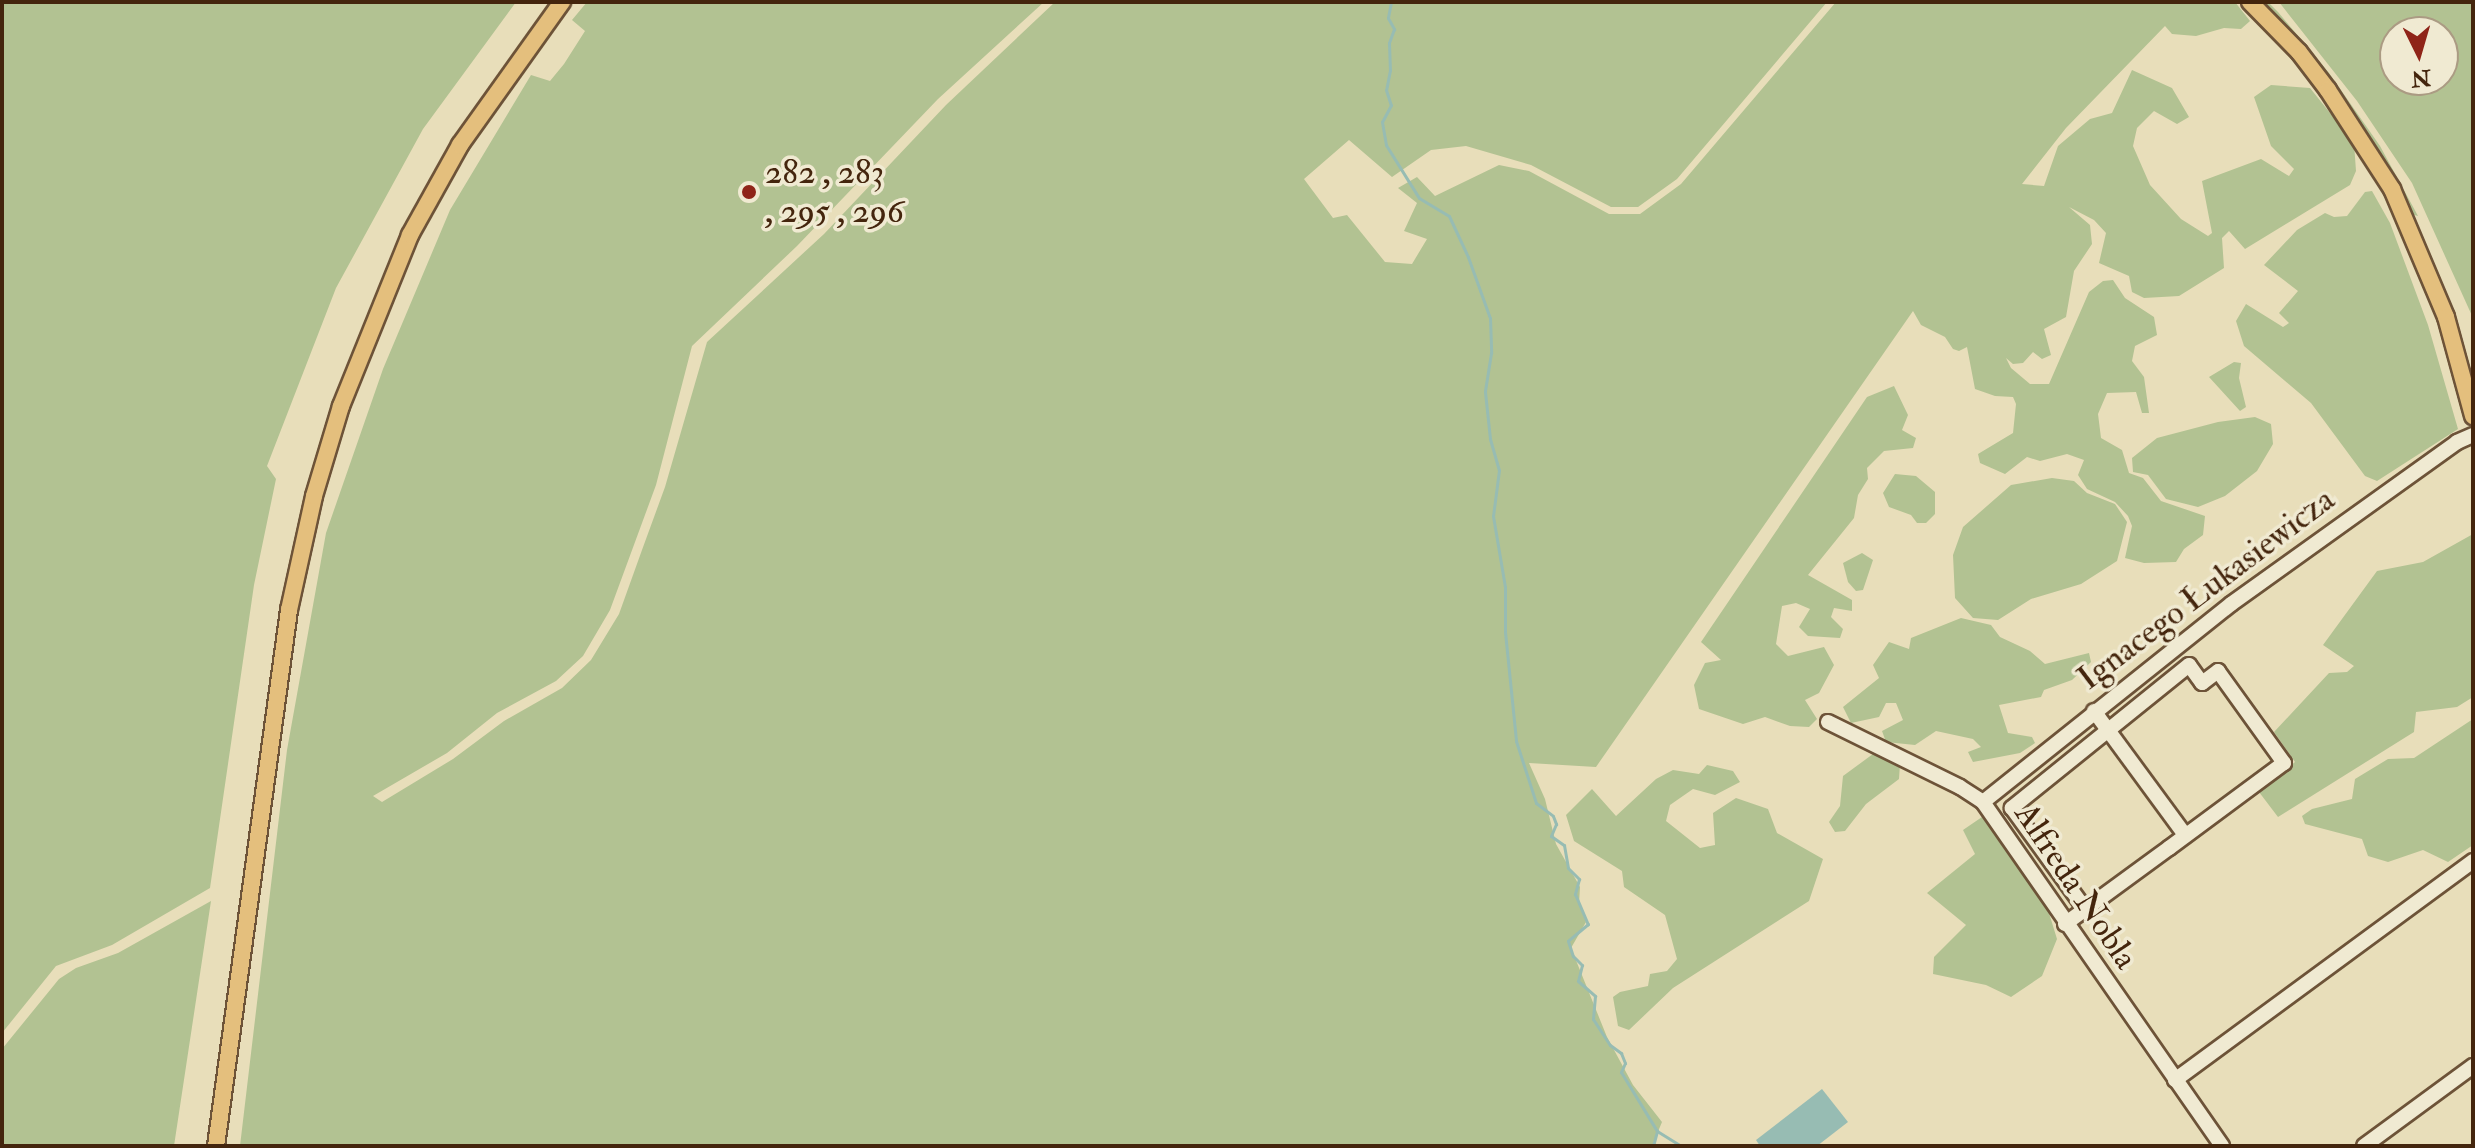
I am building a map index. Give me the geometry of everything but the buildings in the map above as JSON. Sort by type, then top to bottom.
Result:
[{"type":"main road","points":[[216,1146],[289,610],[314,496],[341,406],[410,235],[460,145],[562,2]]},
{"type":"main road","points":[[2250,2],[2299,52],[2328,90],[2392,189],[2446,317],[2473,416]]},
{"type":"street","name":"Ignacego Łukasiewicza","points":[[1983,802],[2231,604],[2457,442],[2473,435]]},
{"type":"street","points":[[2065,924],[2284,763],[2218,671],[2202,683],[2189,665],[2012,808],[2085,909]]},
{"type":"street","points":[[2094,711],[2185,835]]},
{"type":"street","name":"Alfreda Nobla","points":[[1828,722],[1960,787],[1983,802],[2222,1146]]},
{"type":"street","points":[[2175,1080],[2473,861]]},
{"type":"street","points":[[2364,1146],[2473,1066]]},
{"type":"green space","points":[[2,2],[516,2],[423,129],[336,288],[267,466],[276,479],[254,585],[210,888],[112,945],[56,966],[2,1033]]},
{"type":"green space","points":[[587,2],[1044,2],[938,99],[797,246],[692,346],[656,485],[610,610],[583,656],[556,681],[497,713],[447,753],[373,796],[382,802],[453,759],[504,721],[562,688],[591,660],[619,614],[665,487],[707,342],[824,234],[946,105],[1055,2],[1827,2],[1677,179],[1638,207],[1611,207],[1531,165],[1466,146],[1431,150],[1392,177],[1349,140],[1304,179],[1333,218],[1347,215],[1385,262],[1412,264],[1427,239],[1404,231],[1417,203],[1398,188],[1417,177],[1435,196],[1499,165],[1529,171],[1609,214],[1640,214],[1681,184],[1836,2],[2235,2],[2250,21],[2241,29],[2224,28],[2196,36],[2172,34],[2165,26],[2066,128],[2022,184],[2044,186],[2058,146],[2090,119],[2112,113],[2132,70],[2172,88],[2189,117],[2177,124],[2154,111],[2137,128],[2133,146],[2150,185],[2181,219],[2208,236],[2212,233],[2202,181],[2261,159],[2289,176],[2294,169],[2271,146],[2254,97],[2271,85],[2310,88],[2354,143],[2356,171],[2350,185],[2245,249],[2229,231],[2222,238],[2224,268],[2179,296],[2144,298],[2132,292],[2129,276],[2099,263],[2106,233],[2094,220],[2069,207],[2090,225],[2092,244],[2074,271],[2066,317],[2044,329],[2051,355],[2042,359],[2033,352],[2023,363],[2013,364],[2006,358],[2011,368],[2030,384],[2049,384],[2089,292],[2103,281],[2113,280],[2125,298],[2154,317],[2157,335],[2135,346],[2132,361],[2144,377],[2149,413],[2142,413],[2136,392],[2107,393],[2098,414],[2101,438],[2122,450],[2129,473],[2143,478],[2161,501],[2205,516],[2203,535],[2184,549],[2176,562],[2144,563],[2125,558],[2132,526],[2128,516],[2115,502],[2087,489],[2078,475],[2084,460],[2067,454],[2040,461],[2027,457],[2005,474],[1980,463],[1978,454],[2013,433],[2016,404],[2013,397],[1995,396],[1975,389],[1967,347],[1959,351],[1953,349],[1945,337],[1921,325],[1913,311],[1596,767],[1529,763],[1545,799],[1556,844],[1580,887],[1579,904],[1586,922],[1571,948],[1607,1037],[1633,1085],[1662,1122],[1652,1146],[240,1146],[287,750],[326,533],[383,369],[450,210],[531,75],[550,81],[564,64],[585,31],[572,20]]},
{"type":"green space","points":[[2258,2],[2268,2],[2278,12],[2329,73],[2380,146],[2418,216],[2411,214],[2401,194]]},
{"type":"green space","points":[[2279,2],[2473,2],[2473,318],[2412,183],[2357,101]]},
{"type":"green space","points":[[2372,191],[2390,223],[2428,325],[2458,429],[2377,481],[2365,476],[2311,403],[2244,346],[2236,321],[2246,304],[2283,327],[2289,323],[2279,313],[2298,291],[2264,265],[2297,230],[2325,213],[2334,217],[2347,216],[2365,192]]},
{"type":"green space","points":[[2234,362],[2241,363],[2239,378],[2246,407],[2240,411],[2209,377]]},
{"type":"green space","points":[[1894,386],[1908,415],[1902,430],[1916,438],[1913,448],[1884,451],[1867,468],[1868,479],[1858,495],[1854,518],[1808,575],[1852,600],[1852,611],[1834,608],[1831,617],[1843,629],[1840,638],[1808,636],[1799,627],[1810,609],[1796,603],[1782,606],[1776,644],[1788,656],[1824,647],[1834,665],[1819,693],[1805,700],[1817,719],[1809,727],[1790,726],[1765,717],[1743,724],[1699,709],[1694,685],[1705,663],[1721,660],[1701,642],[1867,397]]},
{"type":"green space","points":[[2255,417],[2271,424],[2273,444],[2257,471],[2225,496],[2198,507],[2166,499],[2148,475],[2133,472],[2132,458],[2157,438],[2218,422]]},
{"type":"green space","points":[[1895,474],[1916,476],[1935,492],[1935,514],[1926,523],[1917,523],[1911,515],[1889,507],[1883,493]]},
{"type":"green space","points":[[2052,478],[2074,481],[2087,493],[2115,504],[2127,522],[2117,561],[2081,584],[2031,599],[1998,620],[1973,618],[1955,598],[1953,555],[1963,527],[2011,485]]},
{"type":"green space","points":[[2473,534],[2473,697],[2457,707],[2416,712],[2414,732],[2278,817],[2259,792],[2295,762],[2274,732],[2329,673],[2347,672],[2354,666],[2323,645],[2377,571],[2423,562]]},
{"type":"green space","points":[[1862,553],[1873,560],[1863,590],[1856,591],[1848,582],[1843,563]]},
{"type":"green space","points":[[1961,618],[1991,625],[2000,637],[2030,651],[2045,664],[2089,653],[2091,662],[2072,680],[2044,690],[2041,697],[1999,705],[2008,733],[2032,737],[2035,743],[2020,753],[1973,762],[1968,752],[1981,747],[1973,739],[1936,731],[1915,745],[1886,742],[1882,731],[1903,720],[1896,703],[1886,703],[1879,717],[1851,723],[1843,707],[1879,678],[1873,665],[1889,642],[1909,649],[1911,638]]},
{"type":"green space","points":[[2473,719],[2473,845],[2448,862],[2423,850],[2388,862],[2368,856],[2362,839],[2305,824],[2302,816],[2312,809],[2352,799],[2355,779],[2388,759],[2414,758]]},
{"type":"green space","points":[[1873,754],[1900,764],[1899,779],[1866,804],[1845,831],[1835,832],[1829,822],[1840,806],[1843,776]]},
{"type":"green space","points":[[1707,765],[1733,771],[1740,782],[1715,795],[1693,789],[1670,805],[1666,821],[1700,848],[1715,845],[1713,813],[1736,798],[1768,809],[1777,833],[1823,859],[1809,901],[1673,988],[1629,1030],[1618,1026],[1613,997],[1620,992],[1648,986],[1650,974],[1667,971],[1677,959],[1665,915],[1624,887],[1622,871],[1574,841],[1566,815],[1592,789],[1616,816],[1656,779],[1673,770],[1699,774]]},
{"type":"green space","points":[[1982,817],[2049,913],[2057,939],[2042,976],[2011,997],[1986,985],[1933,974],[1934,957],[1966,925],[1927,893],[1975,854],[1963,830]]},
{"type":"green space","points":[[211,901],[174,1146],[2,1146],[2,1049],[59,979],[76,968],[118,953]]},
{"type":"water","points":[[1822,1089],[1848,1122],[1817,1146],[1760,1146],[1756,1140]]},
{"type":"waterway","points":[[1391,2],[1388,18],[1394,29],[1389,43],[1390,70],[1386,90],[1391,105],[1382,122],[1386,145],[1419,198],[1449,216],[1490,318],[1491,353],[1485,392],[1490,439],[1499,470],[1493,516],[1505,587],[1505,632],[1516,741],[1536,803],[1553,816],[1556,824],[1551,836],[1564,845],[1568,868],[1579,879],[1575,894],[1588,924],[1568,941],[1573,956],[1582,965],[1578,981],[1595,996],[1593,1019],[1610,1045],[1621,1053],[1625,1063],[1621,1072],[1657,1131],[1681,1146]]},
{"type":"waterway","points":[[1653,1146],[1657,1131]]},
{"type":"place","name":"282 , 283 , 295 , 296","points":[[749,192]]}]
